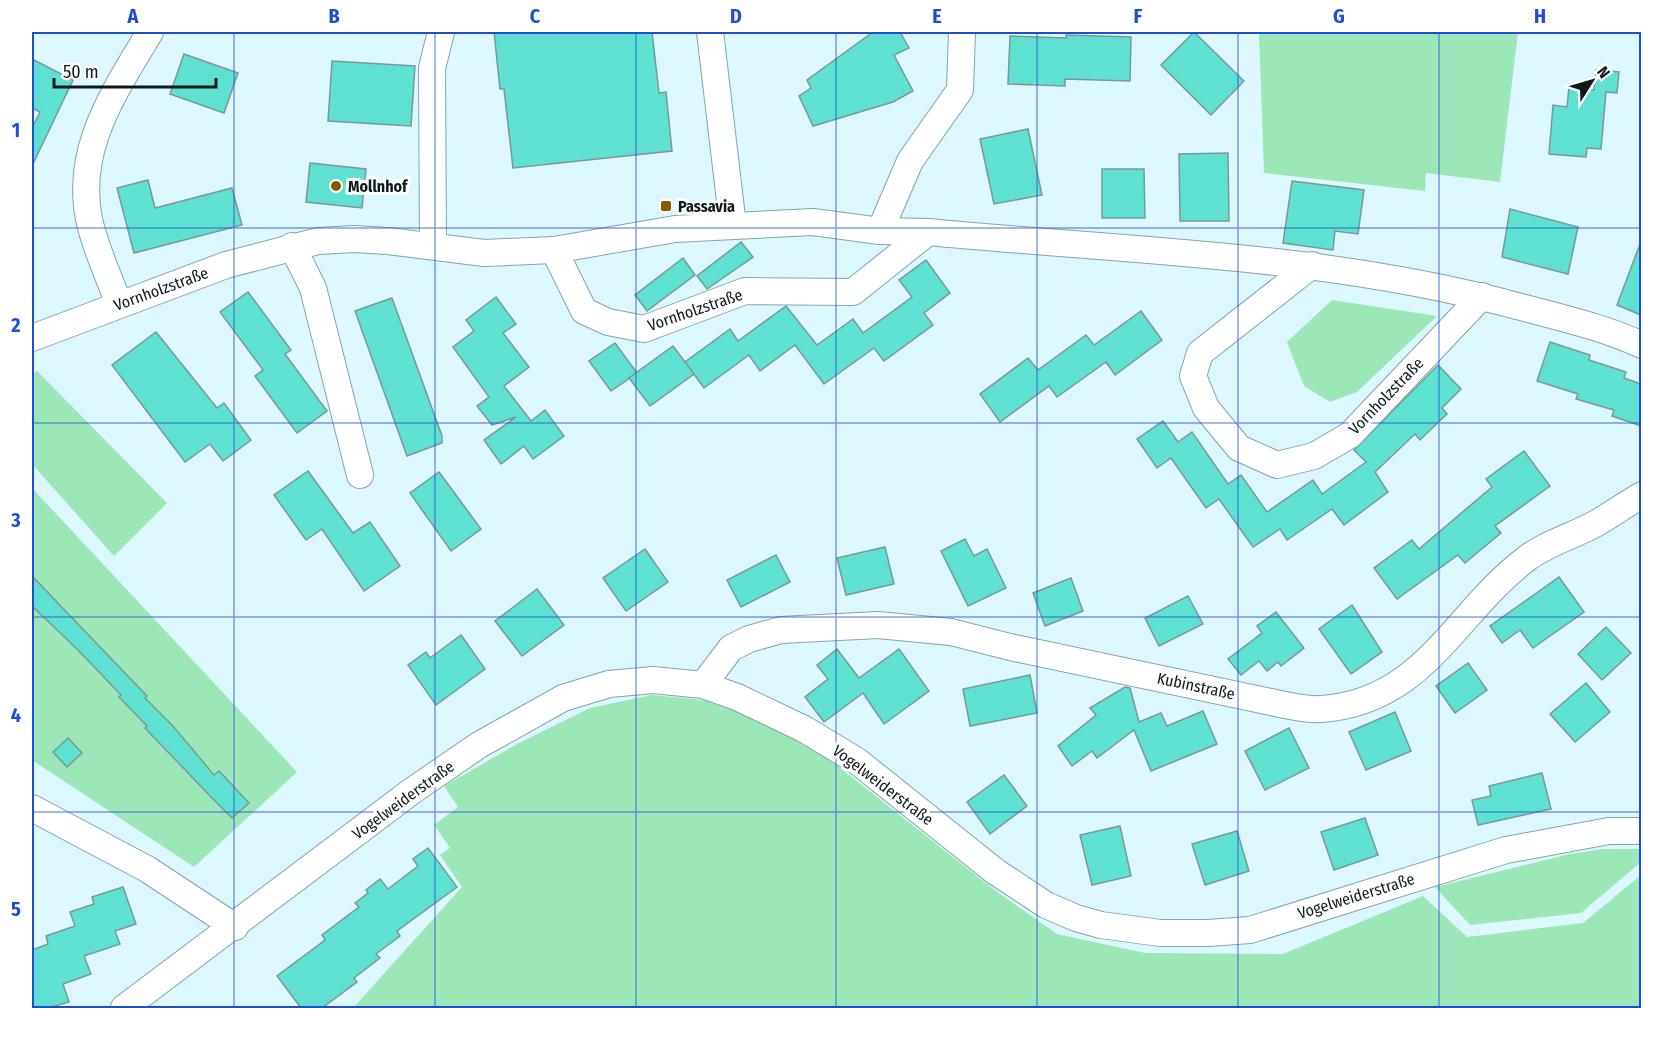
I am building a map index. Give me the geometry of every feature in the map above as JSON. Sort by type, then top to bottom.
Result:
[{"type":"street","points":[[119,304],[92,229],[86,181],[92,140],[113,95],[150,32]]},
{"type":"street","points":[[433,246],[432,68],[441,32]]},
{"type":"street","points":[[710,32],[733,226]]},
{"type":"street","points":[[880,231],[910,161],[960,90],[962,32]]},
{"type":"street","name":"Vornholzstraße","points":[[32,338],[226,265],[292,246],[354,239],[484,253],[554,250],[675,229],[813,222],[880,231],[928,232],[1311,265],[1402,279],[1482,296],[1611,331],[1641,345]]},
{"type":"street","name":"Vornholzstraße","points":[[554,250],[584,311],[608,322],[644,329],[745,291],[852,292],[928,232]]},
{"type":"street","points":[[292,246],[313,288],[360,475]]},
{"type":"street","name":"Vornholzstraße","points":[[1311,265],[1200,353],[1192,376],[1206,408],[1239,448],[1277,465],[1314,456],[1350,435],[1482,296]]},
{"type":"street","name":"Kubinstraße","points":[[703,685],[731,648],[749,639],[781,630],[879,625],[951,632],[1010,647],[1285,705],[1319,710],[1354,705],[1392,688],[1424,666],[1485,597],[1527,558],[1596,523],[1641,495]]},
{"type":"street","name":"Vogelweiderstraße","points":[[124,1008],[235,927],[412,791],[479,745],[563,698],[609,684],[653,680],[703,685],[737,697],[804,729],[857,761],[996,872],[1046,905],[1076,918],[1101,925],[1160,933],[1250,930],[1506,850],[1609,831],[1641,831]]},
{"type":"street","points":[[32,808],[147,869],[235,927]]},
{"type":"green space","points":[[1259,32],[1518,32],[1500,182],[1426,173],[1425,191],[1264,173]]},
{"type":"green space","points":[[1332,300],[1437,316],[1357,392],[1330,402],[1304,386],[1287,342]]},
{"type":"green space","points":[[37,371],[167,503],[114,556],[32,464],[32,375]]},
{"type":"green space","points":[[32,488],[297,772],[194,867],[32,760]]},
{"type":"green space","points":[[652,695],[703,700],[754,715],[820,752],[996,891],[1057,934],[1145,953],[1283,954],[1423,896],[1467,937],[1583,923],[1641,875],[1641,1008],[353,1008],[462,887],[440,855],[450,848],[434,825],[458,807],[444,786],[519,743],[590,708]]},
{"type":"green space","points":[[1603,849],[1641,849],[1641,862],[1581,913],[1470,925],[1435,887],[1570,854]]},
{"type":"building","points":[[494,32],[652,32],[659,93],[666,92],[672,151],[513,168],[504,89],[500,89]]},
{"type":"building","points":[[873,32],[900,32],[909,48],[894,55],[913,91],[893,102],[813,126],[799,96],[811,88],[807,80]]},
{"type":"building","points":[[1194,32],[1244,81],[1211,115],[1161,65]]},
{"type":"building","points":[[1066,35],[1131,37],[1130,81],[1065,79],[1065,86],[1008,84],[1010,36],[1066,38]]},
{"type":"building","points":[[184,54],[238,73],[224,113],[170,94]]},
{"type":"building","points":[[32,59],[73,80],[32,166],[32,128],[40,112],[32,108]]},
{"type":"building","points":[[332,61],[415,66],[411,126],[328,121]]},
{"type":"building","points":[[1596,70],[1619,72],[1617,93],[1606,92],[1601,149],[1587,148],[1586,157],[1549,154],[1553,105],[1567,107],[1569,87],[1594,90]]},
{"type":"building","points":[[1028,129],[1042,195],[994,204],[980,139]]},
{"type":"building","points":[[1228,153],[1229,221],[1180,221],[1179,154]]},
{"type":"building","name":"Mollnhof","points":[[310,163],[366,169],[362,208],[306,202]]},
{"type":"building","points":[[1102,169],[1144,169],[1145,218],[1102,218]]},
{"type":"building","points":[[148,180],[155,208],[232,188],[242,225],[134,253],[117,188]]},
{"type":"building","points":[[1292,181],[1364,190],[1358,234],[1335,231],[1333,250],[1283,243]]},
{"type":"building","points":[[1510,209],[1578,227],[1568,274],[1502,257]]},
{"type":"building","points":[[741,242],[753,257],[707,289],[697,276]]},
{"type":"building","points":[[1641,244],[1641,315],[1617,305]]},
{"type":"building","points":[[683,258],[695,275],[647,311],[635,295]]},
{"type":"building","points":[[926,260],[950,293],[924,313],[933,325],[884,361],[874,348],[824,384],[795,345],[760,371],[749,355],[704,388],[685,362],[730,329],[738,341],[786,306],[817,345],[853,319],[863,333],[912,297],[899,280]]},
{"type":"building","points":[[248,292],[291,350],[285,354],[327,411],[297,433],[255,376],[263,370],[220,312]]},
{"type":"building","points":[[496,297],[516,324],[503,333],[529,367],[504,386],[531,421],[545,410],[564,436],[533,459],[524,446],[501,464],[484,440],[516,417],[492,425],[477,406],[489,397],[453,347],[474,331],[466,320]]},
{"type":"building","points":[[392,298],[442,436],[442,443],[407,456],[355,311]]},
{"type":"building","points":[[1141,311],[1162,340],[1115,375],[1106,362],[1057,397],[1049,386],[1000,422],[980,394],[1028,358],[1038,370],[1086,335],[1094,345]]},
{"type":"building","points":[[156,332],[217,408],[224,403],[251,440],[223,461],[210,444],[185,462],[112,365]]},
{"type":"building","points":[[1550,342],[1590,355],[1589,360],[1626,372],[1624,378],[1641,384],[1641,426],[1612,416],[1614,410],[1576,399],[1578,394],[1537,381]]},
{"type":"building","points":[[615,343],[637,373],[611,391],[589,361]]},
{"type":"building","points":[[673,346],[694,374],[650,406],[629,378]]},
{"type":"building","points":[[1438,365],[1461,389],[1442,408],[1447,414],[1420,440],[1415,434],[1375,472],[1388,492],[1344,525],[1332,509],[1287,540],[1280,529],[1253,547],[1219,499],[1206,508],[1171,458],[1157,468],[1137,439],[1163,421],[1178,442],[1192,432],[1228,484],[1241,475],[1267,512],[1313,480],[1322,494],[1366,462],[1354,450]]},
{"type":"building","points":[[1524,451],[1550,486],[1495,526],[1501,533],[1465,563],[1458,555],[1397,599],[1374,568],[1412,540],[1419,549],[1492,487],[1486,479]]},
{"type":"building","points":[[308,471],[353,533],[370,522],[400,566],[364,591],[322,529],[306,540],[274,495]]},
{"type":"building","points":[[439,472],[481,529],[451,551],[410,493]]},
{"type":"building","points":[[965,539],[974,556],[987,549],[1006,588],[968,606],[941,551]]},
{"type":"building","points":[[885,547],[894,584],[846,595],[837,558]]},
{"type":"building","points":[[645,549],[668,582],[626,611],[603,578]]},
{"type":"building","points":[[776,555],[790,582],[741,607],[727,580]]},
{"type":"building","points":[[32,576],[147,696],[145,698],[173,726],[214,775],[219,771],[249,803],[232,818],[145,728],[147,726],[119,697],[121,695],[32,606]]},
{"type":"building","points":[[1559,577],[1584,612],[1533,648],[1520,630],[1502,643],[1490,626]]},
{"type":"building","points":[[1071,578],[1083,611],[1045,626],[1033,593]]},
{"type":"building","points":[[537,589],[564,625],[522,656],[495,621]]},
{"type":"building","points":[[1188,596],[1203,624],[1159,646],[1145,618]]},
{"type":"building","points":[[1352,605],[1382,652],[1351,674],[1319,629]]},
{"type":"building","points":[[1276,612],[1304,648],[1281,666],[1278,662],[1267,671],[1259,661],[1241,675],[1228,659],[1262,633],[1257,626]]},
{"type":"building","points":[[1606,627],[1631,653],[1602,680],[1578,654]]},
{"type":"building","points":[[461,635],[485,669],[436,705],[408,665],[426,652],[430,658]]},
{"type":"building","points":[[837,649],[859,678],[899,649],[929,691],[884,724],[863,693],[824,722],[805,697],[828,679],[817,665]]},
{"type":"building","points":[[1468,663],[1487,690],[1455,713],[1436,686]]},
{"type":"building","points":[[1030,675],[1037,713],[970,726],[963,689]]},
{"type":"building","points":[[1586,683],[1610,712],[1575,742],[1550,714]]},
{"type":"building","points":[[1125,687],[1130,688],[1139,722],[1161,713],[1167,726],[1203,711],[1217,744],[1151,771],[1134,730],[1097,758],[1092,751],[1072,766],[1058,746],[1096,715],[1090,708]]},
{"type":"building","points":[[1395,712],[1411,751],[1366,770],[1349,732]]},
{"type":"building","points":[[1289,728],[1309,768],[1265,790],[1245,751]]},
{"type":"building","points":[[68,738],[82,753],[67,767],[53,752]]},
{"type":"building","points":[[1542,773],[1551,809],[1478,825],[1472,800],[1491,796],[1489,786]]},
{"type":"building","points":[[1004,775],[1027,806],[990,834],[967,802]]},
{"type":"building","points":[[1365,818],[1378,855],[1334,870],[1321,832]]},
{"type":"building","points":[[1120,826],[1131,876],[1092,885],[1080,835]]},
{"type":"building","points":[[1237,831],[1249,871],[1205,885],[1192,844]]},
{"type":"building","points":[[428,848],[457,887],[397,931],[400,936],[376,954],[380,958],[354,978],[357,982],[322,1008],[301,1008],[277,976],[325,940],[322,935],[359,907],[355,903],[368,893],[366,890],[380,879],[388,889],[418,866],[413,859]]},
{"type":"building","points":[[123,887],[136,924],[115,931],[120,944],[84,956],[91,974],[63,984],[69,1002],[48,1008],[32,1008],[32,950],[48,944],[46,936],[75,926],[70,912],[94,904],[92,897]]},
{"type":"place","name":"Mollnhof","points":[[336,186]]},
{"type":"place","name":"Passavia","points":[[666,206]]}]
